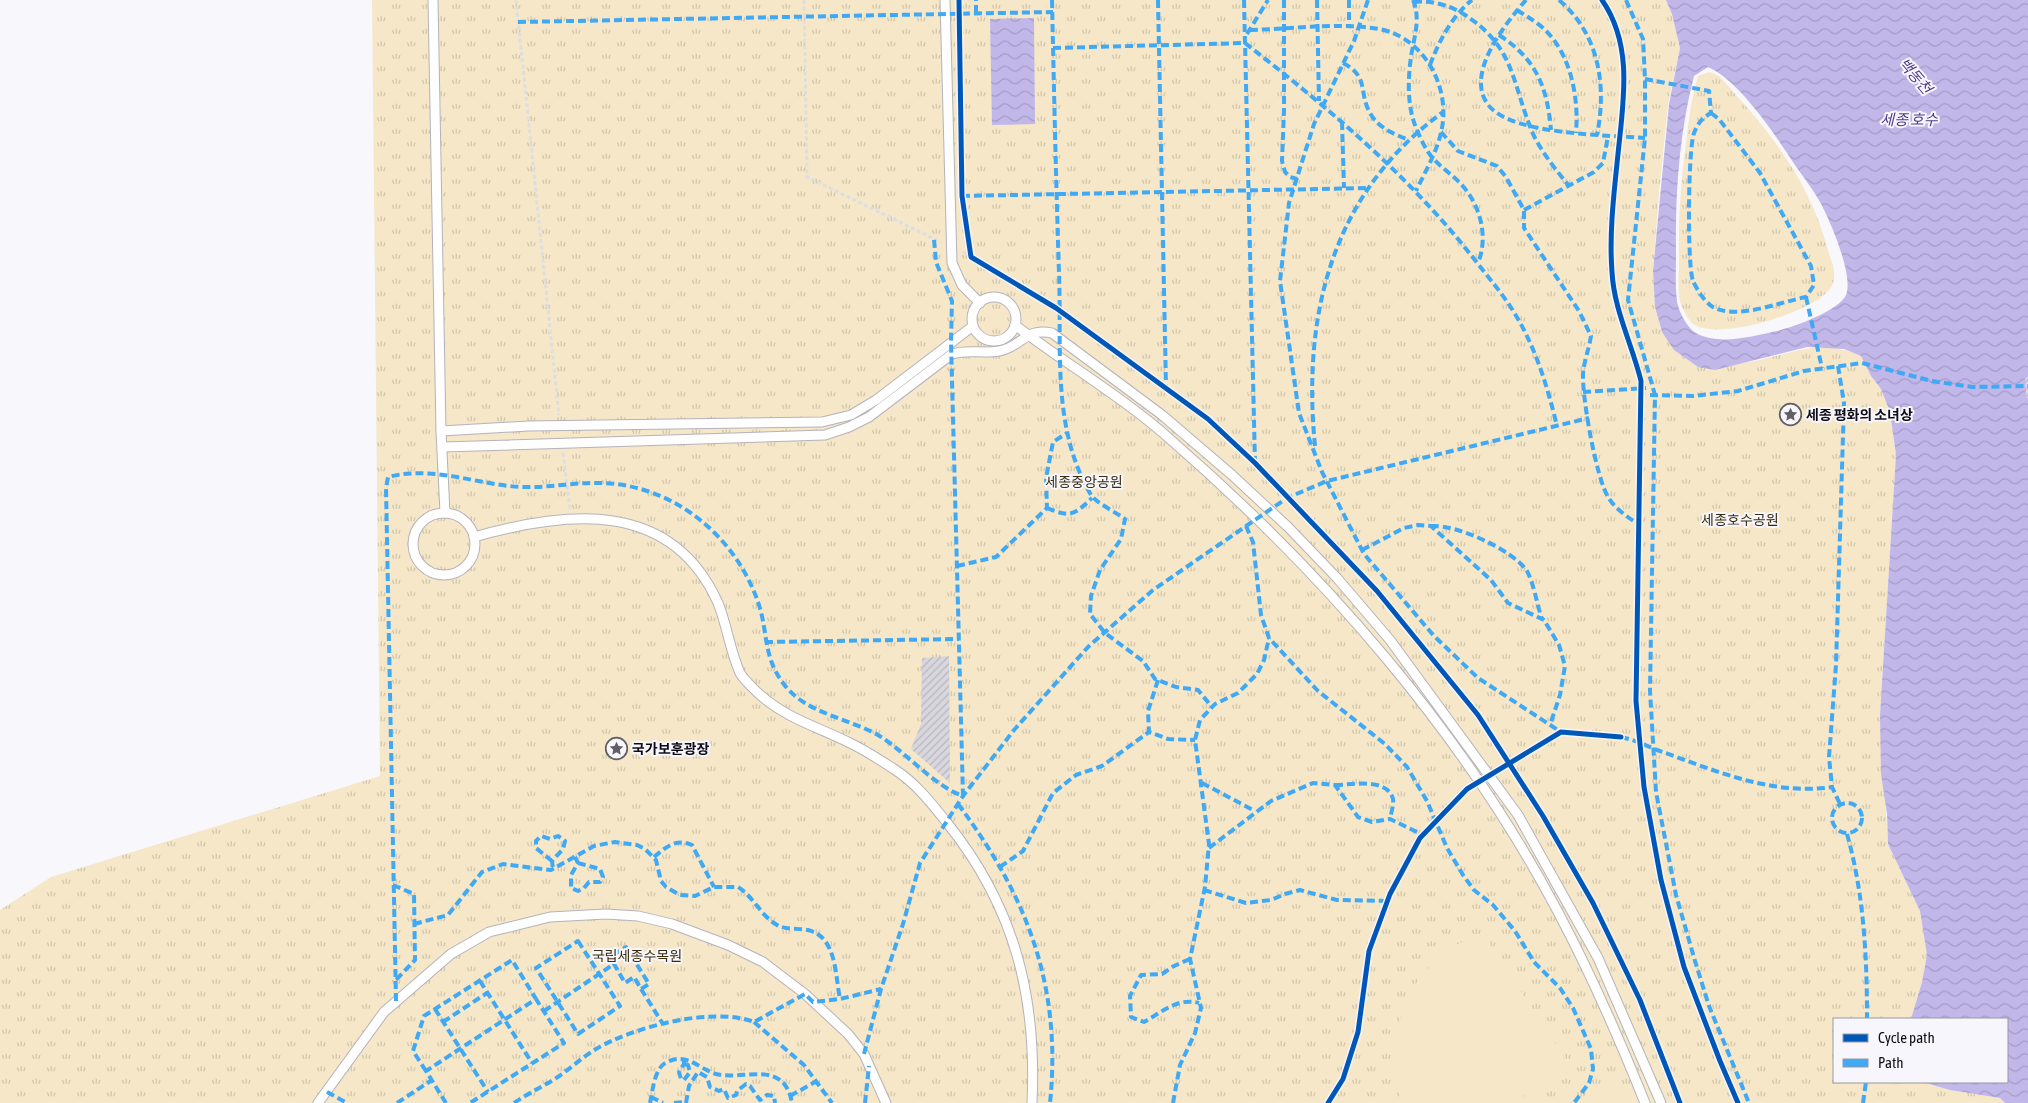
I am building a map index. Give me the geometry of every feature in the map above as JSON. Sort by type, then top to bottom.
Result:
[{"type":"lane","points":[[433,0],[441,431],[445,514]]},
{"type":"lane","points":[[945,0],[950,246],[952,263],[962,285],[980,303]]},
{"type":"lane","points":[[991,298],[1005,300],[1014,311],[1015,324],[1008,336],[995,341],[982,337],[973,326],[974,311],[980,303],[991,298]]},
{"type":"lane","points":[[1015,324],[1170,438],[1269,530],[1380,648],[1436,721],[1515,837],[1558,912],[1579,954],[1616,1031],[1645,1103]]},
{"type":"lane","points":[[441,431],[560,425],[822,422],[851,415],[876,400],[973,326]]},
{"type":"lane","points":[[443,447],[825,435],[869,417],[952,354],[965,350],[983,353],[1001,351],[1015,344],[1028,334],[1040,331],[1052,333],[1162,415],[1288,526],[1337,578],[1390,640],[1518,815],[1598,958],[1661,1103]]},
{"type":"lane","points":[[445,514],[458,516],[466,522],[474,537],[475,550],[471,560],[455,574],[444,576],[434,574],[424,568],[414,551],[416,532],[429,517],[445,514]]},
{"type":"lane","points":[[474,537],[525,526],[592,518],[623,521],[650,530],[676,547],[696,568],[711,588],[723,615],[741,674],[759,693],[782,712],[851,743],[896,770],[929,799],[971,854],[990,886],[1020,962],[1027,993],[1034,1059],[1032,1103]]},
{"type":"lane","points":[[318,1103],[384,1012],[451,954],[489,932],[550,917],[606,914],[638,916],[672,924],[728,945],[763,962],[805,994],[848,1034],[864,1054],[886,1103]]},
{"type":"path","points":[[516,0],[560,425]]},
{"type":"path","points":[[804,0],[807,177],[979,262]]},
{"type":"path","points":[[970,248],[971,257]]},
{"type":"path","points":[[562,442],[572,519]]},
{"type":"green space","name":"세종중앙공원","points":[[372,0],[1666,0],[1672,14],[1680,48],[1668,104],[1653,271],[1655,307],[1661,330],[1674,350],[1698,367],[1760,360],[1798,350],[1822,347],[1847,351],[1861,356],[1871,376],[1881,389],[1890,412],[1896,455],[1880,715],[1888,844],[1920,911],[1927,955],[1922,982],[1911,1018],[1833,1018],[1833,1083],[1926,1083],[1950,1090],[2000,1098],[2005,1103],[0,1103],[0,910],[51,877],[380,776]]},
{"type":"green space","points":[[1710,72],[1719,76],[1754,116],[1785,156],[1810,200],[1820,224],[1834,271],[1833,283],[1826,293],[1810,304],[1766,322],[1719,329],[1701,328],[1690,321],[1682,306],[1679,292],[1680,199],[1689,117],[1698,76]]},
{"type":"green space","points":[[1483,934],[1564,1057],[1557,1081],[1507,1103],[1403,1103],[1396,1083],[1394,1062],[1399,1020],[1407,1001],[1417,983],[1430,966],[1445,952]]},
{"type":"green space","points":[[1604,1080],[1618,1081],[1627,1103],[1590,1103]]},
{"type":"water","name":"세종 호수","points":[[1666,0],[2028,0],[2028,1103],[2005,1103],[2000,1098],[1950,1090],[1926,1083],[2008,1083],[2008,1018],[1911,1018],[1922,982],[1927,955],[1920,911],[1888,844],[1887,814],[1881,774],[1880,715],[1896,455],[1890,412],[1881,389],[1871,376],[1861,356],[1844,349],[1807,347],[1715,370],[1698,367],[1674,350],[1662,332],[1655,307],[1653,271],[1669,104],[1680,48],[1672,14]],"holes":[[[1708,67],[1732,84],[1756,110],[1778,139],[1817,197],[1840,248],[1848,286],[1842,301],[1815,318],[1777,331],[1736,339],[1715,339],[1705,337],[1693,331],[1681,314],[1678,305],[1676,295],[1677,187],[1681,142],[1694,76]]]},
{"type":"water","points":[[1034,18],[1035,124],[992,125],[990,19]]},
{"type":"building","points":[[2028,377],[2028,398],[2026,398],[2025,378]]},
{"type":"building","points":[[949,656],[950,783],[911,749],[921,724],[922,658]]},
{"type":"marked path","points":[[976,0],[976,13]]},
{"type":"marked path","points":[[1052,0],[1060,358],[1064,415],[1078,469],[1091,495],[1101,504],[1125,519],[1121,539],[1100,570],[1091,596],[1090,614],[1105,633],[1143,661],[1155,679],[1176,687],[1198,690],[1212,707]]},
{"type":"marked path","points":[[1158,0],[1166,387]]},
{"type":"marked path","points":[[1244,0],[1255,463]]},
{"type":"marked path","points":[[1247,34],[1268,0]]},
{"type":"marked path","points":[[1284,0],[1282,161],[1285,172],[1290,177],[1297,179]]},
{"type":"marked path","points":[[1317,0],[1319,101]]},
{"type":"marked path","points":[[1349,0],[1349,26]]},
{"type":"marked path","points":[[1368,0],[1354,41],[1314,124],[1289,203],[1280,281],[1299,413],[1322,472],[1364,554],[1434,636],[1478,678],[1561,732]]},
{"type":"marked path","points":[[1413,0],[1417,21],[1409,82],[1409,100],[1412,117],[1428,152],[1466,190],[1477,210],[1483,242],[1478,263]]},
{"type":"marked path","points":[[1430,65],[1447,29],[1472,0]]},
{"type":"marked path","points":[[1526,0],[1498,36],[1484,66],[1481,80],[1483,94],[1490,107],[1502,116],[1541,128],[1563,132],[1645,138]]},
{"type":"marked path","points":[[1559,0],[1573,14],[1583,28],[1597,62],[1601,98],[1597,135]]},
{"type":"marked path","points":[[1626,0],[1643,39],[1645,79],[1645,138],[1628,300],[1655,395],[1650,691],[1656,792],[1676,895],[1695,961],[1709,1006],[1749,1103]]},
{"type":"marked path","points":[[1414,2],[1433,2],[1457,10],[1480,26],[1493,39],[1503,53],[1510,68],[1534,136],[1546,156],[1569,186]]},
{"type":"marked path","points":[[1517,10],[1534,21],[1553,38],[1567,63],[1576,105],[1576,133]]},
{"type":"marked path","points":[[518,22],[1053,12]]},
{"type":"marked path","points":[[1250,30],[1331,26],[1363,27],[1395,34],[1409,42],[1430,65],[1442,96],[1443,112],[1438,144],[1416,191]]},
{"type":"marked path","points":[[1499,35],[1512,44],[1531,64],[1543,87],[1551,130]]},
{"type":"marked path","points":[[1053,48],[1245,43],[1306,92],[1393,169],[1420,196],[1471,255],[1496,286],[1525,332],[1541,371],[1557,426]]},
{"type":"marked path","points":[[1343,63],[1351,68],[1360,79],[1370,113],[1377,123],[1409,140]]},
{"type":"marked path","points":[[1645,79],[1709,91],[1711,113]]},
{"type":"marked path","points":[[1315,446],[1312,397],[1314,350],[1321,304],[1332,260],[1350,218],[1374,180],[1405,144],[1443,112]]},
{"type":"marked path","points":[[1711,113],[1719,119],[1760,173],[1811,266],[1814,285],[1806,297],[1762,308],[1738,312],[1727,311],[1710,305],[1695,285],[1691,271],[1689,231],[1690,161],[1694,133],[1703,119],[1711,113]]},
{"type":"marked path","points":[[1342,122],[1344,188]]},
{"type":"marked path","points":[[1441,132],[1458,151],[1497,166],[1506,177],[1524,210],[1524,228],[1579,311],[1591,336],[1583,374],[1583,385],[1599,473],[1603,487],[1614,505],[1639,525]]},
{"type":"marked path","points":[[1524,210],[1594,172],[1603,163],[1608,136]]},
{"type":"marked path","points":[[962,196],[1368,188]]},
{"type":"marked path","points":[[396,1001],[386,488],[388,477],[405,474],[439,474],[505,486],[522,487],[602,483],[629,486],[654,493],[678,505],[699,519],[719,537],[749,580],[762,615],[772,663],[783,683],[792,693],[814,708],[878,735],[941,785],[963,796],[951,342],[952,301],[936,262],[934,239]]},
{"type":"marked path","points":[[1806,297],[1822,368]]},
{"type":"marked path","points":[[1650,395],[1693,396],[1738,391],[1804,371],[1862,363],[1932,381],[1972,387],[2028,386]]},
{"type":"marked path","points":[[1838,366],[1844,403],[1836,665],[1829,757],[1832,787],[1840,804]]},
{"type":"marked path","points":[[1583,392],[1646,388]]},
{"type":"marked path","points":[[864,1054],[881,989],[903,924],[920,863],[963,796],[1014,730],[1088,647],[1153,590],[1287,498],[1327,481],[1589,418]]},
{"type":"marked path","points":[[957,566],[996,557],[1047,508],[1046,478],[1053,442],[1067,433]]},
{"type":"marked path","points":[[1047,508],[1062,513],[1072,513],[1092,498]]},
{"type":"marked path","points":[[1362,550],[1404,528],[1418,525],[1431,526],[1491,580],[1508,603],[1544,620],[1559,645],[1565,666],[1560,695],[1550,725]]},
{"type":"marked path","points":[[1246,526],[1253,542],[1261,615],[1269,638],[1318,691],[1385,744],[1407,767],[1427,801],[1447,848],[1463,875],[1474,890],[1493,905],[1515,931],[1534,962],[1560,988],[1573,1008],[1591,1049],[1593,1069],[1589,1083],[1574,1103]]},
{"type":"marked path","points":[[1431,526],[1442,526],[1469,534],[1497,547],[1520,563],[1527,571],[1534,588],[1542,619]]},
{"type":"marked path","points":[[1173,1103],[1180,1065],[1195,1033],[1201,1008],[1190,959],[1205,887],[1209,844],[1195,740],[1200,720],[1215,704],[1238,693],[1257,674],[1264,660],[1269,638]]},
{"type":"marked path","points":[[765,642],[959,639]]},
{"type":"marked path","points":[[1158,680],[1148,711],[1149,732],[1168,739],[1195,740]]},
{"type":"marked path","points":[[1000,867],[1023,851],[1053,793],[1076,775],[1102,766],[1149,732]]},
{"type":"marked path","points":[[1621,737],[1721,773],[1765,785],[1809,789],[1832,787]]},
{"type":"marked path","points":[[1202,783],[1255,811]]},
{"type":"marked path","points":[[1209,848],[1271,801],[1313,783],[1335,785],[1358,817],[1372,822],[1390,819],[1423,835]]},
{"type":"marked path","points":[[1335,785],[1368,784],[1384,788],[1393,799],[1390,819]]},
{"type":"marked path","points":[[1847,803],[1858,807],[1862,818],[1858,829],[1847,833],[1836,829],[1832,818],[1836,807],[1847,803]]},
{"type":"marked path","points":[[958,804],[982,838],[1003,873],[1021,908],[1034,944],[1044,981],[1050,1020],[1052,1060],[1050,1103]]},
{"type":"marked path","points":[[1847,834],[1861,903],[1867,1018]]},
{"type":"marked path","points":[[552,861],[536,848],[536,841],[541,836],[550,839],[558,836],[565,841],[563,849],[552,861],[553,869]]},
{"type":"marked path","points":[[414,924],[448,915],[482,872],[503,864],[551,870],[594,846],[615,842],[637,845],[645,849],[656,860],[661,881],[666,887],[680,895],[695,896],[714,887],[738,887],[748,895],[766,917],[780,927],[808,930],[825,940],[833,958],[840,999]]},
{"type":"marked path","points":[[654,857],[676,843],[692,845],[714,887]]},
{"type":"marked path","points":[[575,857],[578,863],[571,875],[571,888],[578,891],[589,882],[600,882],[603,877],[600,869],[578,863]]},
{"type":"marked path","points":[[393,885],[414,894],[415,960],[395,981]]},
{"type":"marked path","points":[[1204,890],[1246,903],[1271,900],[1300,890],[1337,900],[1387,901]]},
{"type":"marked path","points":[[578,941],[620,1006],[578,1034],[536,968],[578,941]]},
{"type":"marked path","points":[[544,1011],[614,964],[610,957],[626,947],[649,984],[641,989],[634,977],[625,983],[614,964]]},
{"type":"marked path","points":[[1190,959],[1162,974],[1141,975],[1130,996],[1131,1017],[1144,1022],[1177,1004],[1184,1002],[1199,1003]]},
{"type":"marked path","points":[[426,1071],[413,1051],[424,1016],[512,960],[536,999]]},
{"type":"marked path","points":[[480,981],[532,1063]]},
{"type":"marked path","points":[[641,989],[663,1024]]},
{"type":"marked path","points":[[514,1103],[559,1076],[596,1049],[631,1033],[674,1021],[717,1016],[754,1022],[805,994],[813,1002],[840,999],[881,989]]},
{"type":"marked path","points":[[443,1022],[487,993]]},
{"type":"marked path","points":[[446,1103],[426,1071],[536,999],[564,1043],[470,1103]]},
{"type":"marked path","points":[[435,1009],[488,1092]]},
{"type":"marked path","points":[[754,1022],[804,1065],[832,1103]]},
{"type":"marked path","points":[[650,1103],[659,1069],[674,1059],[693,1062],[716,1074],[761,1074],[772,1076],[781,1080],[788,1089],[792,1103]]},
{"type":"marked path","points":[[684,1060],[684,1064],[679,1072],[681,1079],[684,1080],[690,1072],[688,1065],[684,1064]]},
{"type":"marked path","points":[[865,1103],[869,1066]]},
{"type":"marked path","points":[[686,1103],[689,1086],[698,1072],[707,1077],[710,1087],[719,1091],[724,1089],[728,1098],[736,1095],[737,1091],[746,1084],[750,1086],[760,1100],[767,1095],[774,1096],[775,1103]]},
{"type":"marked path","points":[[397,1103],[432,1080]]},
{"type":"marked path","points":[[790,1096],[817,1081]]},
{"type":"marked path","points":[[1863,1103],[1866,1083]]},
{"type":"marked path","points":[[327,1092],[347,1103]]},
{"type":"marked path","points":[[651,1097],[663,1103]]},
{"type":"marked path","points":[[674,1103],[686,1102]]},
{"type":"cycle path","points":[[959,0],[962,196],[971,257],[1056,308],[1208,419],[1255,463],[1377,591],[1478,715],[1543,816],[1593,903],[1640,1000],[1680,1103]]},
{"type":"cycle path","points":[[1602,0],[1619,36],[1624,75],[1624,95],[1612,213],[1613,286],[1641,381],[1636,701],[1644,787],[1661,880],[1684,967],[1738,1103]]},
{"type":"cycle path","points":[[1328,1103],[1343,1079],[1358,1032],[1369,951],[1390,894],[1420,838],[1467,789],[1561,732],[1621,737]]},
{"type":"place","name":"세종 평화의 소녀상","points":[[1790,415]]},
{"type":"place","name":"국가보훈광장","points":[[616,749]]},
{"type":"water label","name":"백동천","points":[[1915,76]]},
{"type":"park label","name":"세종호수공원","points":[[1740,520]]},
{"type":"park label","name":"국립세종수목원","points":[[637,956]]}]
